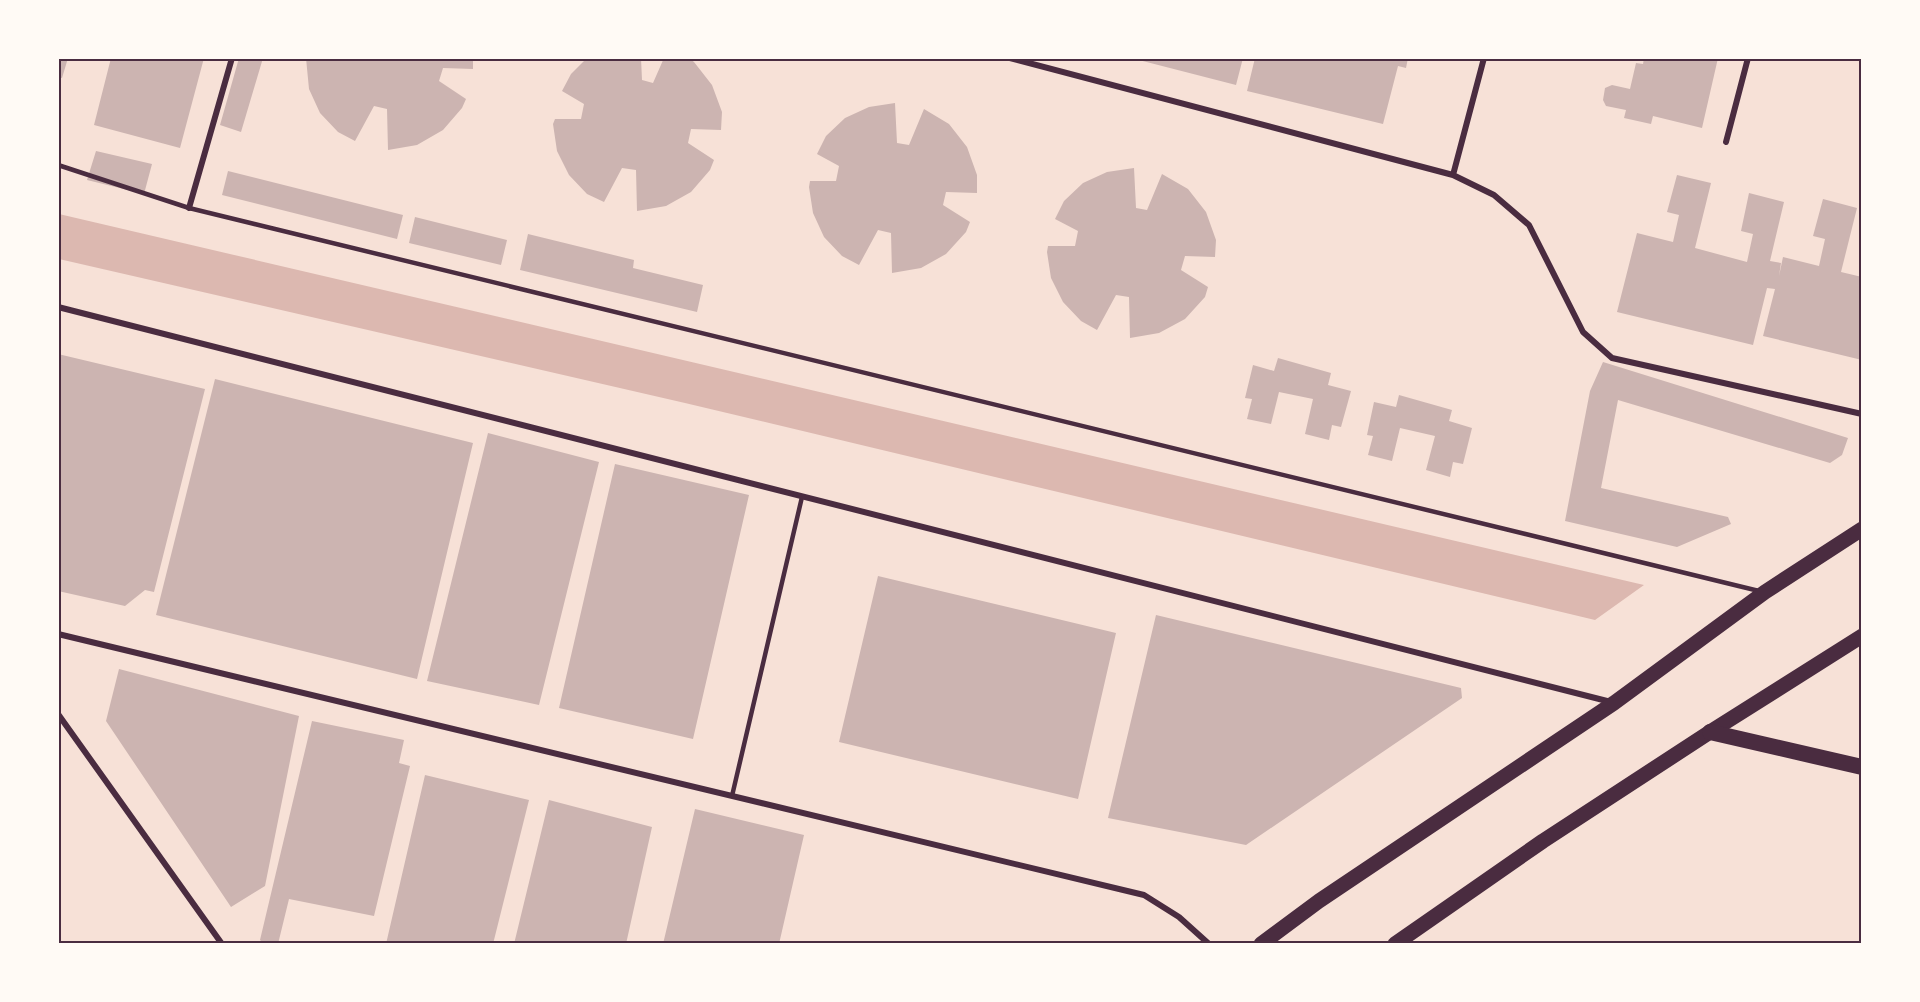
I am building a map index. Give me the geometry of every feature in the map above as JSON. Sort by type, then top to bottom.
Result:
[{"type":"highway","points":[[1710,732],[1862,767]]},
{"type":"main road","points":[[1261,944],[1319,901],[1614,703],[1765,592],[1862,529]]},
{"type":"main road","points":[[1395,944],[1543,842],[1710,732],[1862,636]]},
{"type":"street","points":[[189,208],[232,58]]},
{"type":"street","points":[[1010,58],[1453,175],[1494,195],[1529,225],[1583,333],[1612,358],[1862,414]]},
{"type":"street","points":[[1453,175],[1484,58]]},
{"type":"street","points":[[1726,142],[1748,58]]},
{"type":"street","points":[[58,308],[1614,703]]},
{"type":"street","points":[[58,634],[1144,895],[1179,917],[1209,944]]},
{"type":"street","points":[[58,714],[222,944]]},
{"type":"lane","points":[[58,165],[189,208],[1765,592]]},
{"type":"lane","points":[[732,796],[802,496]]},
{"type":"shaded area","points":[[59,214],[1644,585],[1595,620],[685,403],[59,259]]},
{"type":"building","points":[[58,58],[68,58],[62,78],[58,77]]},
{"type":"building","points":[[111,58],[204,58],[180,148],[94,125]]},
{"type":"building","points":[[239,58],[263,58],[241,132],[220,125]]},
{"type":"building","points":[[306,58],[473,58],[473,69],[443,68],[439,81],[466,99],[462,108],[443,130],[417,145],[388,150],[387,109],[374,106],[355,141],[338,132],[320,113],[309,89]]},
{"type":"building","points":[[587,58],[641,58],[642,80],[653,83],[664,58],[689,58],[712,85],[722,112],[721,130],[691,129],[688,143],[714,160],[710,170],[691,192],[666,206],[637,211],[636,170],[622,168],[604,202],[587,194],[569,175],[557,151],[553,124],[555,119],[581,119],[584,104],[562,91],[571,74]]},
{"type":"building","points":[[1131,58],[1243,58],[1236,85]]},
{"type":"building","points":[[1255,58],[1408,58],[1406,68],[1398,66],[1383,124],[1247,91]]},
{"type":"building","points":[[1644,58],[1718,58],[1702,128],[1653,116],[1651,124],[1624,118],[1626,110],[1606,106],[1603,100],[1605,88],[1612,85],[1630,89],[1636,63],[1643,64]]},
{"type":"building","points":[[895,103],[897,143],[909,145],[924,109],[949,124],[967,147],[977,175],[977,193],[946,192],[943,205],[970,222],[966,232],[946,254],[921,268],[892,273],[891,233],[878,230],[859,265],[842,256],[824,237],[813,213],[809,187],[810,181],[836,181],[839,166],[817,154],[826,136],[845,118],[869,107]]},
{"type":"building","points":[[96,151],[152,164],[144,194],[87,180]]},
{"type":"building","points":[[1134,168],[1136,208],[1147,210],[1162,174],[1188,189],[1206,212],[1216,240],[1215,257],[1185,256],[1181,270],[1208,287],[1205,297],[1185,319],[1159,333],[1130,338],[1129,297],[1116,295],[1097,330],[1081,321],[1063,302],[1051,278],[1047,252],[1048,246],[1075,246],[1078,231],[1055,219],[1064,201],[1083,183],[1107,172]]},
{"type":"building","points":[[228,171],[403,215],[397,239],[222,195]]},
{"type":"building","points":[[1677,175],[1711,183],[1695,248],[1747,262],[1753,234],[1741,231],[1749,193],[1784,202],[1770,261],[1781,263],[1779,276],[1783,257],[1819,266],[1825,239],[1813,236],[1823,199],[1857,208],[1841,272],[1862,277],[1862,360],[1763,336],[1775,289],[1767,288],[1753,345],[1617,312],[1637,233],[1673,242],[1679,215],[1667,212]]},
{"type":"building","points":[[415,217],[507,240],[501,265],[409,243]]},
{"type":"building","points":[[528,234],[634,260],[633,268],[703,285],[697,312],[520,270]]},
{"type":"building","points":[[58,354],[205,389],[154,592],[145,590],[125,606],[58,591]]},
{"type":"building","points":[[1278,358],[1331,373],[1328,385],[1351,391],[1341,427],[1332,425],[1329,440],[1305,434],[1313,399],[1279,392],[1271,424],[1247,419],[1252,399],[1245,398],[1253,365],[1274,371]]},
{"type":"building","points":[[1603,362],[1848,438],[1842,455],[1830,463],[1618,400],[1601,488],[1728,517],[1731,524],[1677,547],[1565,521],[1590,391]]},
{"type":"building","points":[[215,379],[473,443],[417,679],[156,615]]},
{"type":"building","points":[[1399,395],[1452,410],[1449,421],[1472,428],[1463,464],[1453,462],[1450,477],[1426,470],[1435,436],[1400,428],[1392,461],[1368,455],[1373,436],[1367,435],[1374,402],[1396,407]]},
{"type":"building","points":[[488,433],[599,462],[539,705],[427,681]]},
{"type":"building","points":[[615,464],[749,495],[693,739],[559,708]]},
{"type":"building","points":[[878,576],[1116,633],[1078,799],[839,742]]},
{"type":"building","points":[[1156,615],[1461,688],[1462,698],[1246,845],[1108,818]]},
{"type":"building","points":[[119,669],[299,716],[265,886],[231,907],[106,721]]},
{"type":"building","points":[[312,721],[404,740],[399,763],[410,766],[374,916],[289,899],[278,944],[264,944],[260,940]]},
{"type":"building","points":[[425,775],[529,800],[493,944],[386,944]]},
{"type":"building","points":[[549,800],[652,827],[626,944],[514,944]]},
{"type":"building","points":[[695,809],[804,835],[779,944],[663,944]]}]
